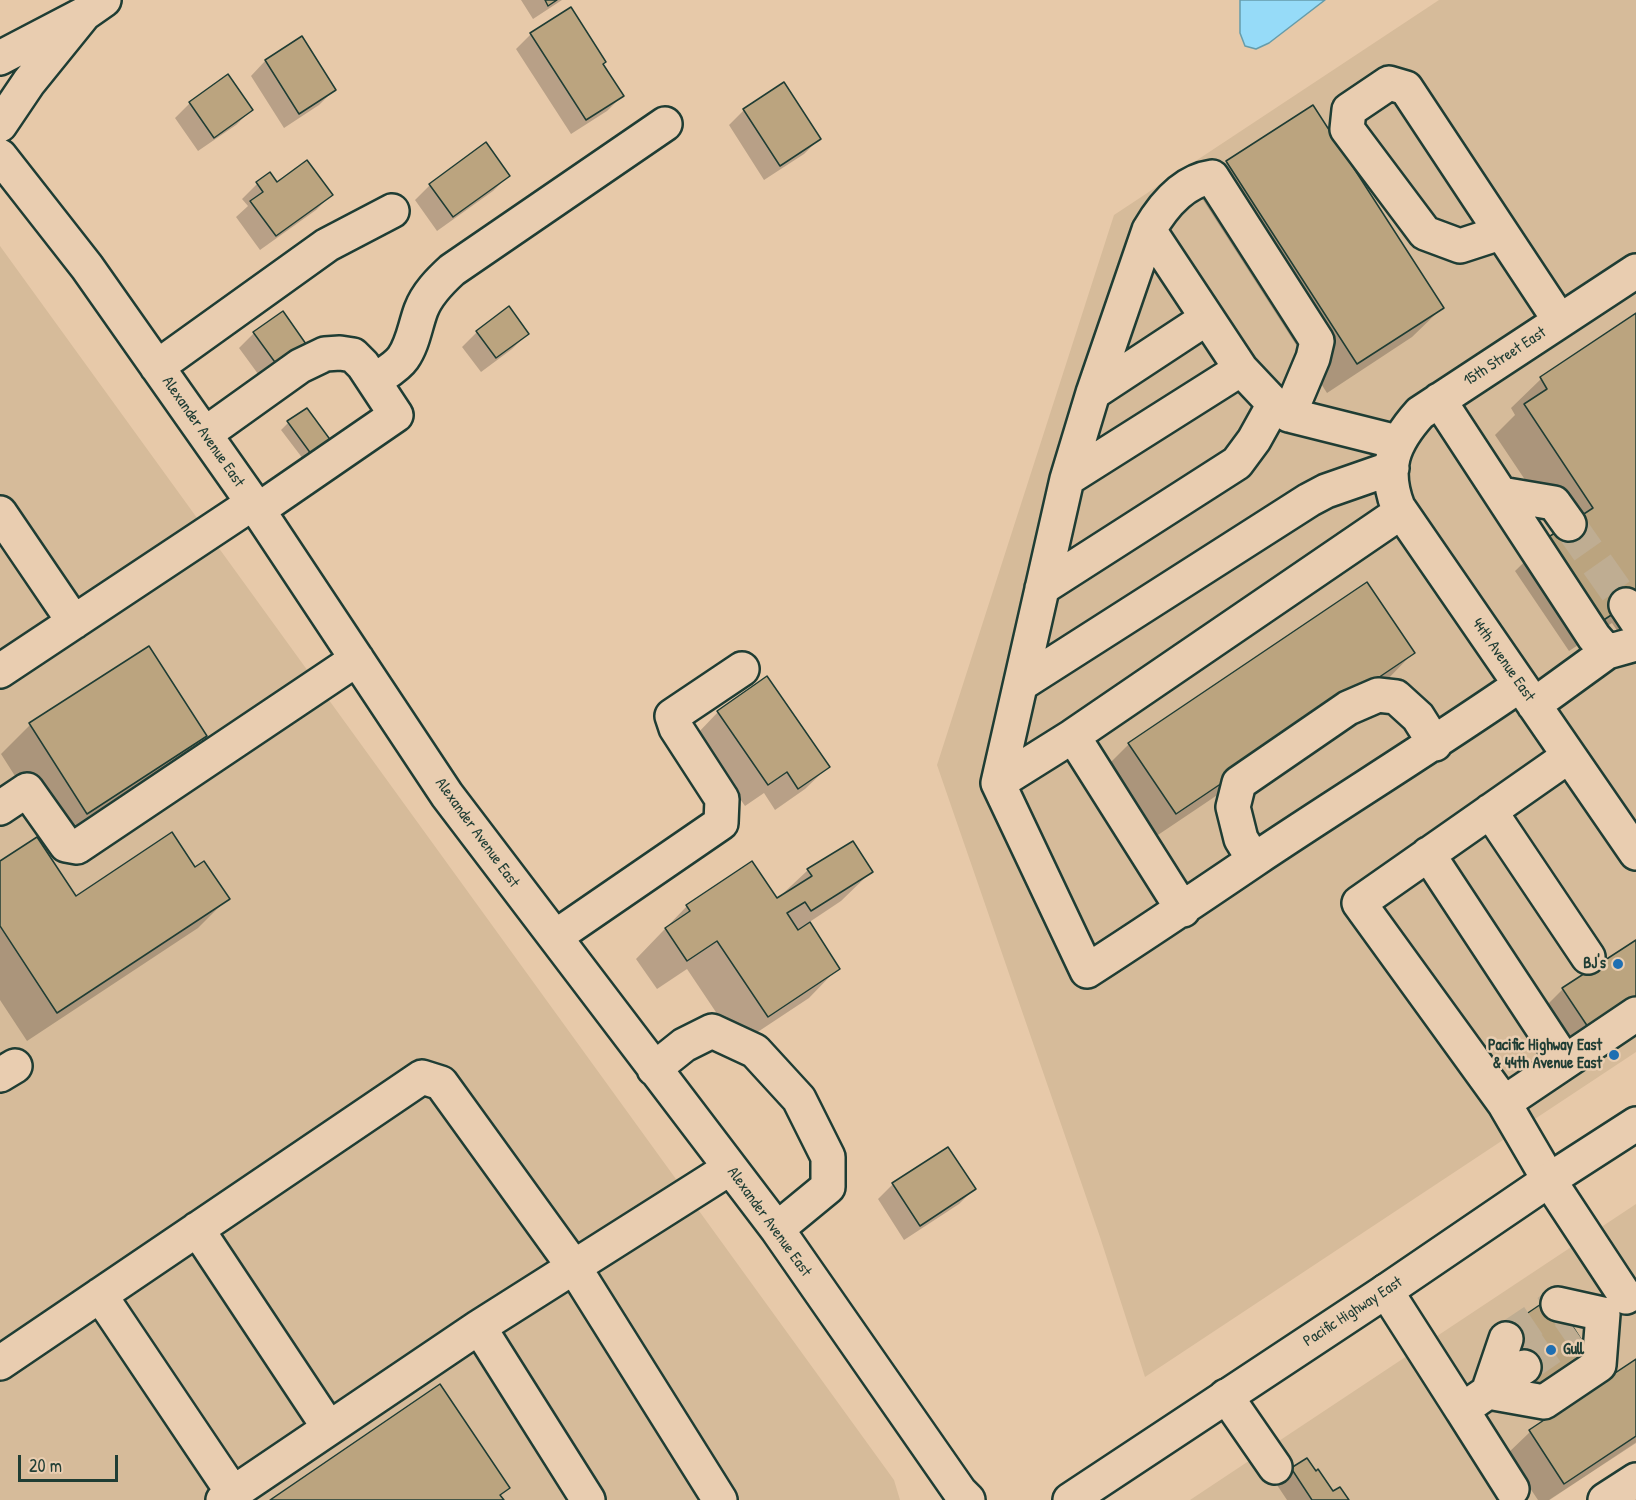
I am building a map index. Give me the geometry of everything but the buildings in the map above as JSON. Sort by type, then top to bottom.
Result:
[{"type":"street","points":[[0,58],[94,7]]},
{"type":"street","points":[[0,125],[29,82],[94,7]]},
{"type":"street","points":[[1500,233],[1460,246],[1425,233],[1347,129],[1349,110],[1389,82],[1406,88],[1560,321]]},
{"type":"street","points":[[374,381],[404,357],[410,346],[422,308],[439,282],[452,270],[665,124]]},
{"type":"street","name":"Alexander Avenue East","points":[[0,156],[87,267],[205,434],[447,795],[777,1229],[960,1492],[968,1500]]},
{"type":"street","points":[[1042,588],[1237,464],[1254,440],[1281,410],[1313,358],[1317,341],[1212,177],[1200,179],[1181,191],[1162,208],[1149,230],[1093,393],[1067,479],[1042,588],[1021,684],[998,783],[1087,970],[1435,744],[1622,648]]},
{"type":"street","points":[[157,367],[327,245],[392,212]]},
{"type":"street","points":[[1149,230],[1241,369],[1281,410],[1394,457]]},
{"type":"street","name":"15th Street East","points":[[1394,457],[1420,412],[1636,271]]},
{"type":"street","points":[[1093,393],[1207,318]]},
{"type":"street","points":[[0,671],[396,415],[363,365],[353,355],[325,354],[300,366],[205,434]]},
{"type":"street","points":[[1067,479],[1241,369]]},
{"type":"street","points":[[1439,400],[1594,637],[1622,648]]},
{"type":"street","points":[[1021,684],[1309,500],[1394,457]]},
{"type":"street","name":"44th Avenue East","points":[[1394,457],[1391,489],[1401,512],[1636,853]]},
{"type":"street","points":[[1501,494],[1554,503],[1569,524]]},
{"type":"street","points":[[998,783],[1073,736],[1401,512]]},
{"type":"street","points":[[0,513],[74,622]]},
{"type":"street","points":[[0,808],[27,790],[66,845],[77,847],[357,659]]},
{"type":"street","points":[[555,937],[721,823],[722,799],[676,728],[672,716],[742,669]]},
{"type":"street","points":[[1254,860],[1241,839],[1233,807],[1239,783],[1348,708],[1378,695],[1396,697],[1418,717],[1435,744]]},
{"type":"street","points":[[1073,736],[1182,910]]},
{"type":"street","points":[[1488,1392],[1544,1402],[1599,1365],[1610,1309],[1549,1180],[1504,1103],[1359,903],[1569,756]]},
{"type":"street","points":[[1490,811],[1588,957]]},
{"type":"street","points":[[1428,854],[1565,1062]]},
{"type":"street","points":[[1504,1103],[1636,1014]]},
{"type":"street","points":[[654,1069],[684,1045],[712,1031],[755,1052],[799,1099],[828,1157],[828,1187],[777,1229]]},
{"type":"street","points":[[0,1363],[423,1077],[441,1083],[574,1266],[720,1500]]},
{"type":"street","name":"Pacific Highway East","points":[[1070,1500],[1636,1124]]},
{"type":"street","points":[[100,1295],[228,1497],[479,1327],[730,1168]]},
{"type":"street","points":[[197,1229],[329,1428]]},
{"type":"street","points":[[1386,1291],[1512,1489]]},
{"type":"street","points":[[1558,1304],[1610,1309]]},
{"type":"street","points":[[479,1327],[588,1500]]},
{"type":"street","points":[[1488,1392],[1506,1339]]},
{"type":"street","points":[[1462,1410],[1524,1367]]},
{"type":"street","points":[[1226,1396],[1275,1467]]},
{"type":"street","points":[[1605,1500],[1636,1480]]},
{"type":"shaded area","points":[[1439,0],[1636,0],[1636,1052],[1145,1377],[1100,1237],[937,765],[1114,215]]},
{"type":"shaded area","points":[[0,246],[894,1480],[900,1500],[0,1500]]},
{"type":"shaded area","points":[[1636,1204],[1636,1442],[1550,1500],[1190,1500]]},
{"type":"water","points":[[1240,0],[1325,0],[1269,43],[1256,49],[1245,46],[1240,33]]},
{"type":"tunnel","points":[[1569,524],[1626,605]]},
{"type":"tunnel","points":[[1506,1339],[1558,1304]]},
{"type":"tunnel","points":[[1524,1367],[1576,1331]]},
{"type":"place","name":"BJ's","points":[[1618,964]]},
{"type":"place","name":"Pacific Highway East & 44th Avenue East","points":[[1614,1055]]},
{"type":"place","name":"Gull","points":[[1551,1350]]}]
